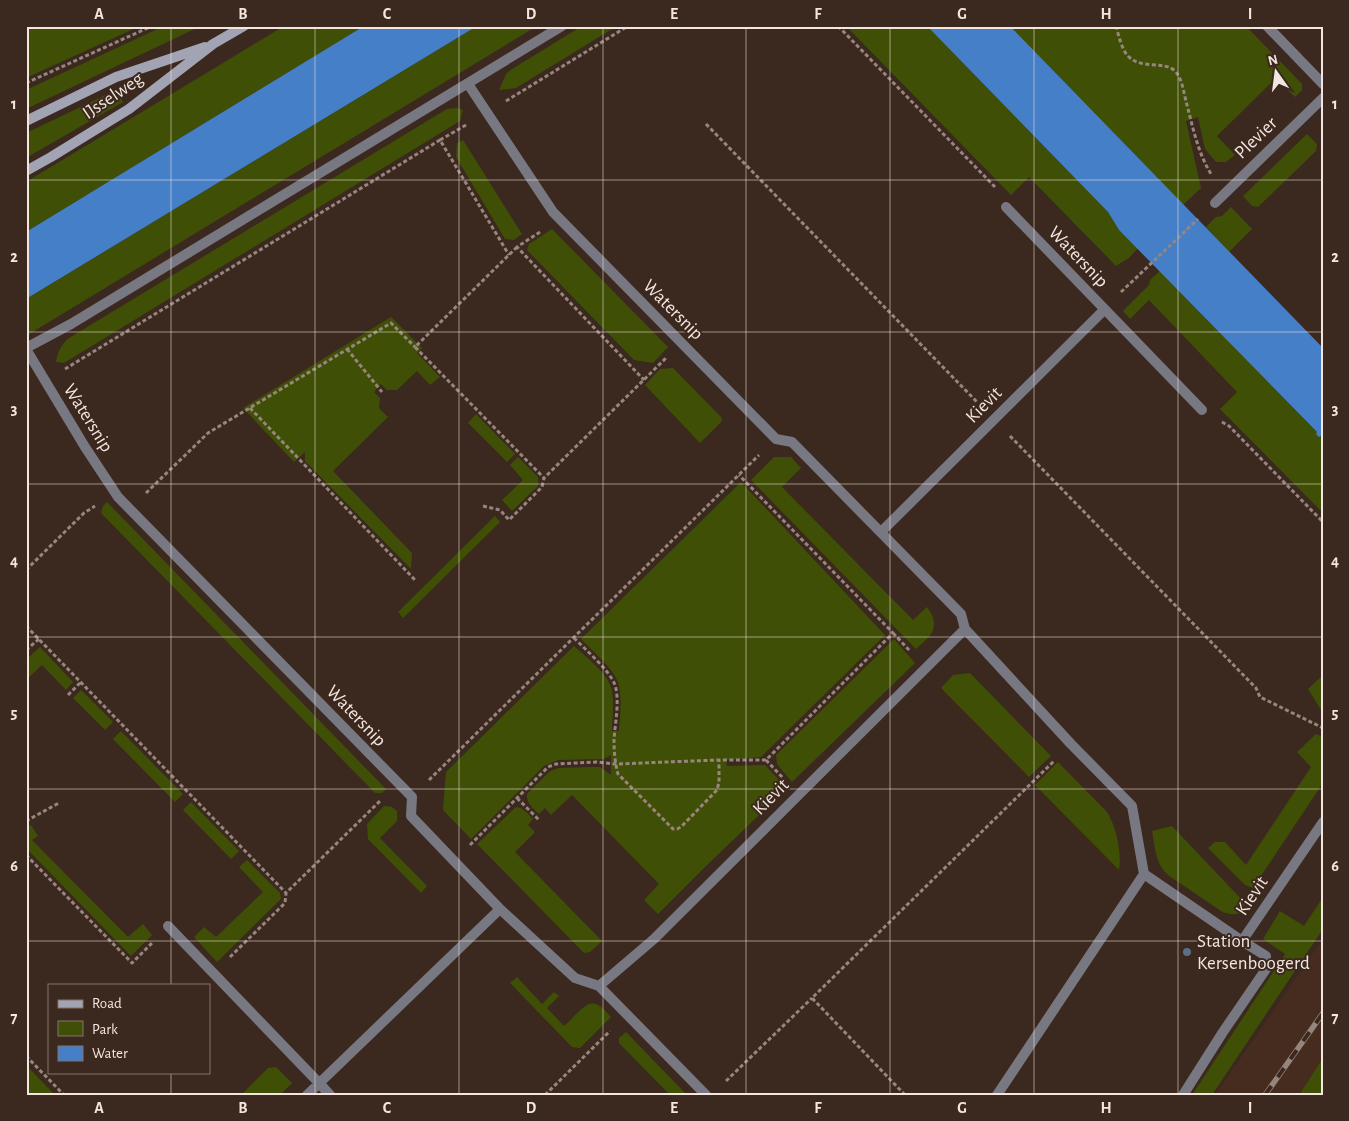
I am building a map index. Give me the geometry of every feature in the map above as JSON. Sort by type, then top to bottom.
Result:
[{"type":"street","name":"IJsselweg","points":[[26,170],[51,157],[129,109],[213,44],[244,26]]},
{"type":"street","name":"Watersnip","points":[[412,797],[116,493],[85,447],[26,349],[71,324],[562,26]]},
{"type":"street","points":[[1268,26],[1323,84]]},
{"type":"street","name":"IJsselweg","points":[[26,121],[116,77],[213,44]]},
{"type":"street","name":"Watersnip","points":[[468,84],[552,212],[776,439],[792,442],[881,532]]},
{"type":"street","name":"Plevier","points":[[1215,203],[1323,98]]},
{"type":"street","name":"Watersnip","points":[[1006,207],[1104,310]]},
{"type":"street","points":[[1104,310],[1202,410]]},
{"type":"street","name":"Kievit","points":[[881,532],[1104,310]]},
{"type":"street","points":[[881,532],[961,614],[965,629],[1071,744],[1132,806],[1144,874],[997,1095]]},
{"type":"street","name":"Kievit","points":[[599,986],[654,939],[965,629]]},
{"type":"street","points":[[412,797],[411,816],[500,909],[575,978],[599,986],[706,1095]]},
{"type":"street","name":"Kievit","points":[[1144,874],[1242,941],[1323,822]]},
{"type":"street","points":[[307,1095],[500,909]]},
{"type":"street","points":[[168,926],[330,1095]]},
{"type":"street","points":[[1183,1095],[1266,969],[1266,956],[1242,941]]},
{"type":"path","points":[[26,83],[152,26]]},
{"type":"path","points":[[838,26],[1002,194],[1006,207]]},
{"type":"path","points":[[1116,26],[1123,49],[1129,57],[1139,63],[1168,67],[1176,72],[1182,86],[1205,165],[1212,177],[1225,192]]},
{"type":"path","points":[[45,381],[440,140]]},
{"type":"path","points":[[1104,310],[1202,215]]},
{"type":"path","points":[[415,347],[517,247],[559,219]]},
{"type":"path","points":[[517,247],[644,380]]},
{"type":"path","points":[[130,509],[208,433],[390,323],[544,478]]},
{"type":"path","points":[[483,506],[500,510],[509,520],[542,487],[544,478],[681,343]]},
{"type":"path","points":[[347,349],[382,392]]},
{"type":"path","points":[[250,408],[416,581]]},
{"type":"path","points":[[1202,410],[1229,426],[1323,522]]},
{"type":"path","points":[[412,797],[776,439]]},
{"type":"path","points":[[454,862],[548,767],[556,764],[766,760],[893,633],[739,475]]},
{"type":"path","points":[[26,570],[84,513],[116,493]]},
{"type":"path","points":[[26,626],[286,893]]},
{"type":"path","points":[[574,638],[604,669],[615,685],[616,715],[614,741],[618,774],[673,829],[681,827],[717,790],[719,760]]},
{"type":"path","points":[[26,650],[39,639]]},
{"type":"path","points":[[68,695],[81,682]]},
{"type":"path","points":[[1260,697],[1323,728]]},
{"type":"path","points":[[726,1081],[1071,744]]},
{"type":"path","points":[[213,974],[285,903],[286,893],[398,784]]},
{"type":"path","points":[[517,798],[539,820]]},
{"type":"path","points":[[26,821],[59,803]]},
{"type":"path","points":[[26,854],[132,963],[168,926]]},
{"type":"path","points":[[812,998],[905,1095]]},
{"type":"path","points":[[545,1095],[627,1014]]},
{"type":"path","points":[[26,1056],[64,1095]]},
{"type":"shaded area","points":[[1323,939],[1323,1058],[1299,1095],[1215,1095]]},
{"type":"green space","points":[[26,26],[140,26],[26,78]]},
{"type":"green space","points":[[164,26],[201,26],[26,109],[26,90]]},
{"type":"green space","points":[[284,26],[364,26],[26,232],[26,182]]},
{"type":"green space","points":[[477,26],[537,26],[26,336],[26,299]]},
{"type":"green space","points":[[582,26],[617,26],[516,88],[499,90],[506,74],[512,69]]},
{"type":"green space","points":[[846,26],[927,26],[1108,212],[1119,230],[1138,248],[1129,258],[1116,266],[1029,177],[1011,195]]},
{"type":"green space","points":[[1010,26],[1246,26],[1302,84],[1302,90],[1295,97],[1276,78],[1217,136],[1235,155],[1226,162],[1216,162],[1205,149],[1198,117],[1186,121],[1201,188],[1183,205]]},
{"type":"green space","points":[[116,90],[123,102],[26,158],[26,133]]},
{"type":"green space","points":[[457,108],[463,110],[460,121],[64,363],[56,362],[60,348],[69,338],[447,109]]},
{"type":"green space","points":[[1307,134],[1317,144],[1316,151],[1258,207],[1252,206],[1243,196]]},
{"type":"green space","points":[[463,140],[522,234],[514,240],[505,239],[456,157],[457,143]]},
{"type":"green space","points":[[1231,207],[1252,229],[1229,252],[1206,227],[1216,217],[1222,216]]},
{"type":"green space","points":[[552,229],[668,347],[653,363],[634,360],[527,250],[529,244]]},
{"type":"green space","points":[[1160,271],[1318,433],[1316,434],[1323,438],[1323,513],[1220,409],[1237,392],[1149,300],[1130,319],[1123,311]]},
{"type":"green space","points":[[391,317],[422,348],[417,353],[440,377],[430,385],[417,371],[397,390],[387,390],[381,384],[374,392],[380,398],[379,408],[388,417],[333,471],[412,553],[411,569],[305,461],[305,452],[294,462],[243,408]]},
{"type":"green space","points":[[673,368],[721,417],[722,421],[700,443],[645,385],[660,369]]},
{"type":"green space","points":[[476,414],[515,454],[507,462],[468,423]]},
{"type":"green space","points":[[518,457],[538,477],[538,486],[512,511],[502,500],[523,480],[510,465]]},
{"type":"green space","points":[[774,457],[791,457],[801,468],[782,487],[913,620],[927,607],[934,620],[933,631],[916,649],[751,480]]},
{"type":"green space","points":[[741,482],[885,635],[761,757],[726,760],[727,766],[765,765],[787,788],[658,914],[644,900],[659,884],[572,795],[551,815],[545,808],[539,814],[530,805],[528,800],[527,794],[550,771],[559,768],[600,767],[611,775],[611,755],[603,759],[558,760],[544,766],[471,839],[443,810],[446,772],[574,646],[595,665],[608,681],[613,698],[612,731],[619,731],[621,699],[617,680],[606,664],[581,639]]},
{"type":"green space","points":[[107,502],[386,789],[382,793],[375,793],[101,513],[103,506]]},
{"type":"green space","points":[[495,516],[500,522],[403,618],[398,612]]},
{"type":"green space","points":[[894,639],[915,663],[792,782],[777,764],[776,755]]},
{"type":"green space","points":[[40,647],[73,682],[66,690],[42,665],[26,680],[26,660]]},
{"type":"green space","points":[[970,673],[1051,756],[1029,777],[941,688],[953,675]]},
{"type":"green space","points":[[1323,675],[1323,713],[1308,689]]},
{"type":"green space","points":[[81,690],[113,722],[105,730],[73,698]]},
{"type":"green space","points":[[121,731],[183,794],[175,802],[113,739]]},
{"type":"green space","points":[[1316,734],[1323,737],[1323,783],[1253,888],[1245,885],[1208,848],[1215,842],[1225,842],[1246,865],[1311,767],[1297,752]]},
{"type":"green space","points":[[1058,762],[1107,812],[1117,840],[1120,856],[1119,870],[1035,785]]},
{"type":"green space","points":[[191,802],[239,851],[231,859],[183,810]]},
{"type":"green space","points":[[384,806],[392,807],[397,811],[397,821],[380,838],[427,886],[421,893],[368,839],[367,824]]},
{"type":"green space","points":[[516,807],[519,807],[533,819],[528,825],[535,832],[515,852],[602,941],[590,952],[584,953],[477,844]]},
{"type":"green space","points":[[31,825],[38,836],[32,840],[128,937],[143,924],[152,935],[131,956],[26,848],[26,828]]},
{"type":"green space","points":[[1172,826],[1244,902],[1244,912],[1232,914],[1221,911],[1164,871],[1156,854],[1152,831]]},
{"type":"green space","points":[[247,860],[280,893],[281,899],[217,962],[194,937],[204,927],[216,937],[263,892],[239,867]]},
{"type":"green space","points":[[1323,897],[1323,929],[1212,1095],[1192,1095],[1285,954],[1263,939],[1280,911],[1304,926]]},
{"type":"green space","points":[[517,977],[542,1004],[554,992],[559,996],[547,1008],[564,1026],[583,1008],[592,1004],[600,1006],[611,1017],[580,1048],[572,1047],[510,983]]},
{"type":"green space","points":[[626,1032],[687,1095],[670,1095],[619,1043],[619,1038]]},
{"type":"green space","points":[[1323,1058],[1323,1095],[1299,1095]]},
{"type":"green space","points":[[26,1065],[55,1095],[26,1095]]},
{"type":"green space","points":[[276,1067],[292,1083],[280,1095],[241,1095],[268,1068]]},
{"type":"water","points":[[364,26],[477,26],[26,299],[26,232]]},
{"type":"water","points":[[927,26],[1010,26],[1323,348],[1323,438],[1316,434],[1317,432],[1119,230],[1108,212]]},
{"type":"railway","points":[[1265,1095],[1323,1013]]},
{"type":"place","name":"Station Kersenboogerd","points":[[1187,952]]}]
